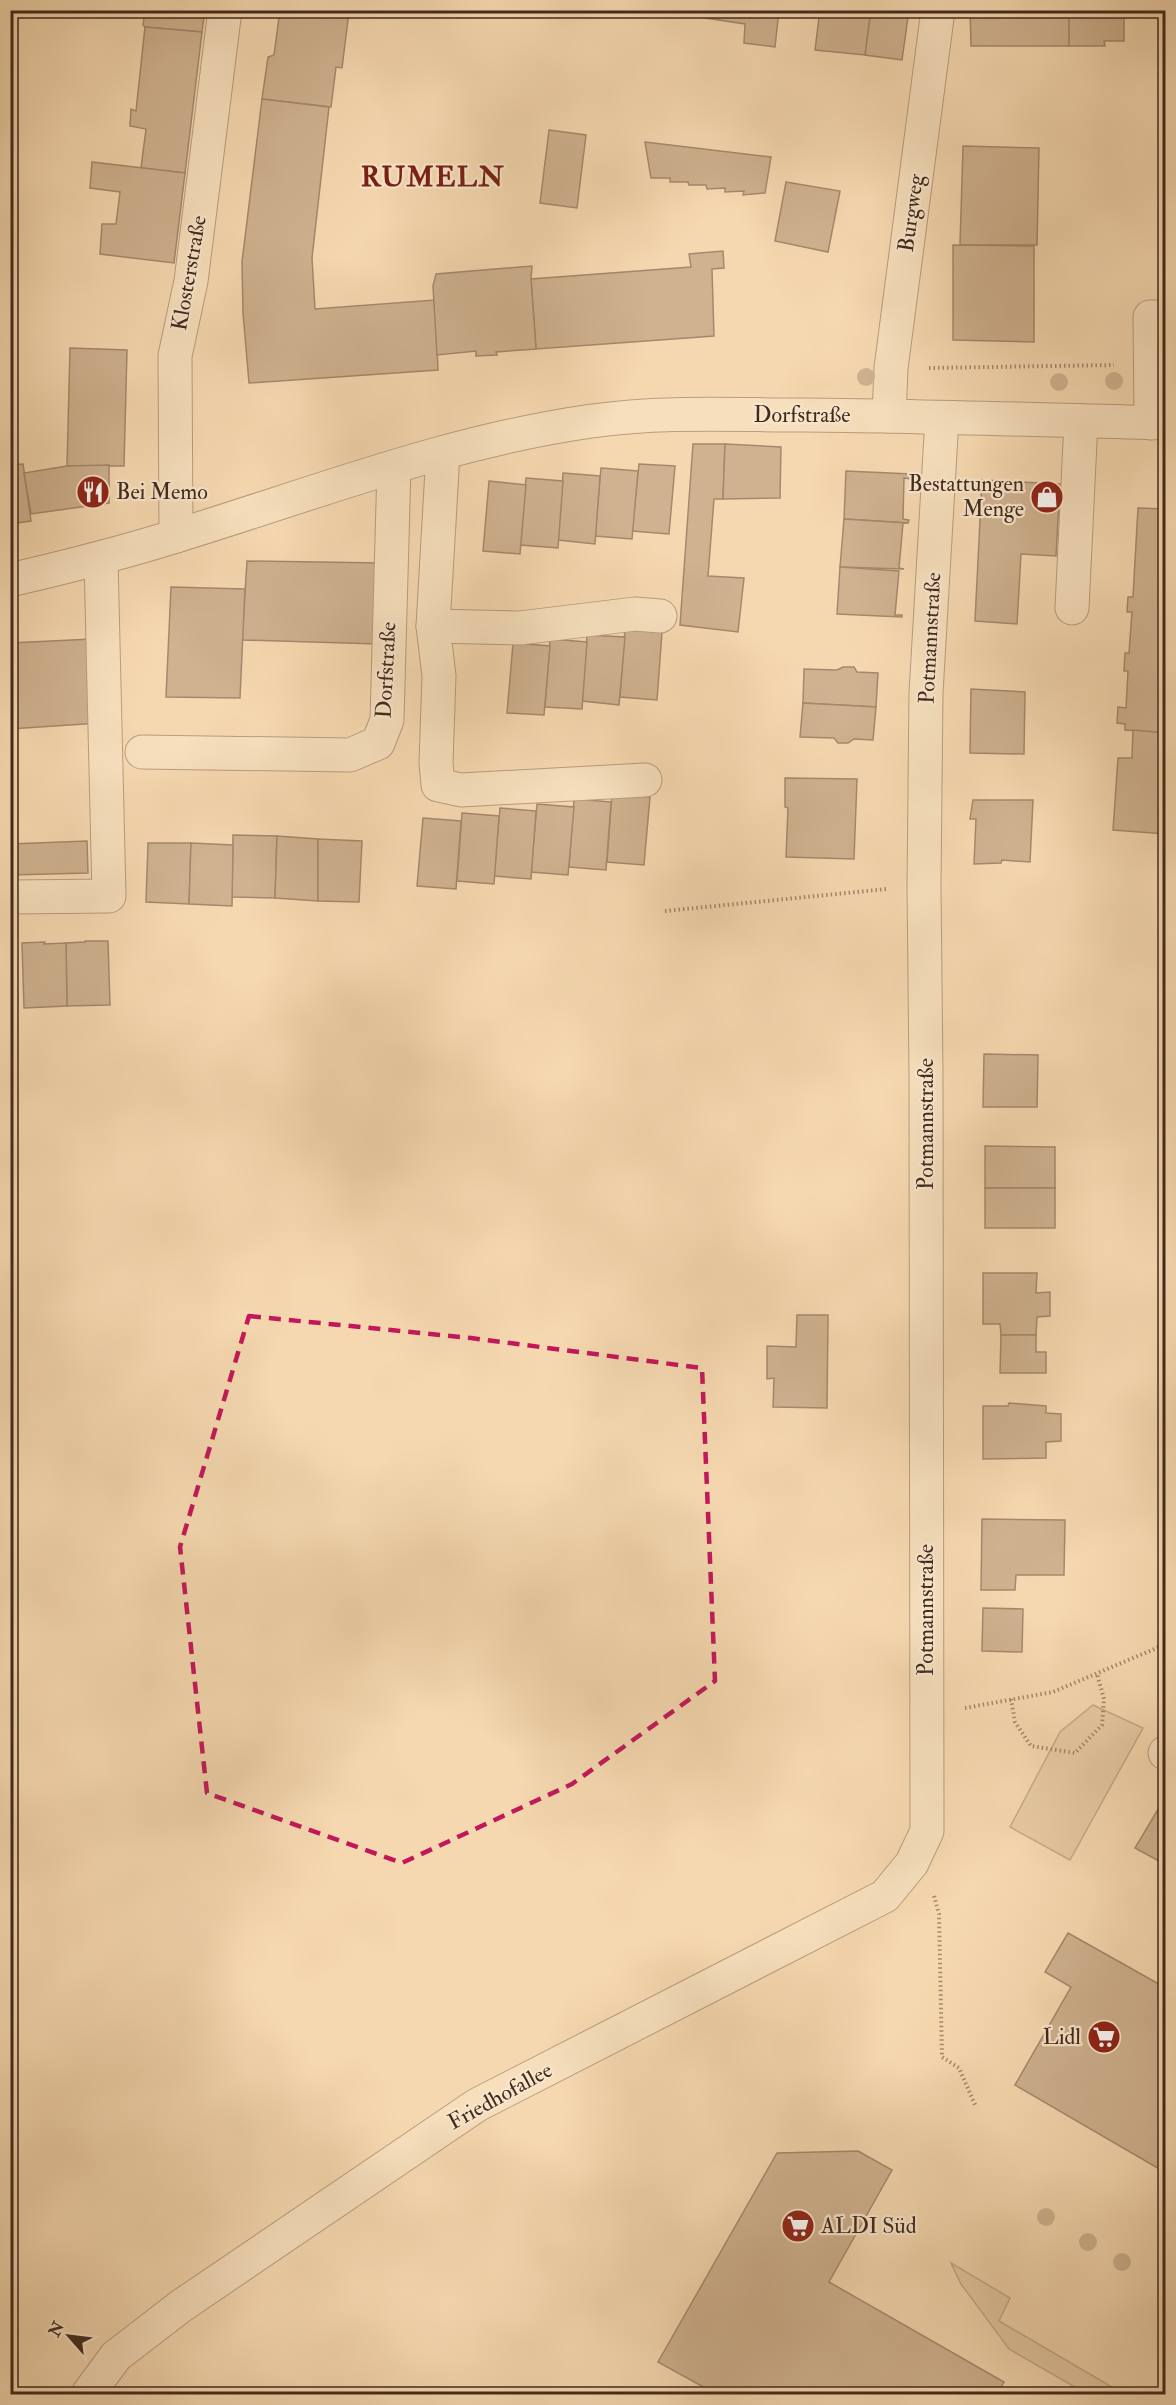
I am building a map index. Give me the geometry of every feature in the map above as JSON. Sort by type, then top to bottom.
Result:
[{"type":"street","name":"Klosterstraße","points":[[176,536],[175,356],[191,281],[225,10]]},
{"type":"street","name":"Burgweg","points":[[890,416],[891,368],[938,10]]},
{"type":"street","points":[[1158,423],[1150,365],[1150,317],[1166,317]]},
{"type":"street","name":"Dorfstraße","points":[[10,580],[100,559],[442,453],[526,432],[593,421],[658,415],[890,416],[1158,423]]},
{"type":"street","name":"Potmannstraße","points":[[927,1831],[924,885],[927,693],[942,418]]},
{"type":"street","points":[[1072,608],[1081,421]]},
{"type":"street","name":"Dorfstraße","points":[[442,453],[433,626],[439,676],[436,763],[438,785],[461,790],[645,780]]},
{"type":"street","name":"Dorfstraße","points":[[142,752],[350,754],[378,743],[387,720],[394,467]]},
{"type":"street","points":[[10,897],[109,896],[100,559]]},
{"type":"street","name":"Dorfstraße","points":[[433,626],[520,628],[635,614],[660,616]]},
{"type":"street","name":"Friedhofallee","points":[[88,2394],[116,2356],[181,2306],[477,2105],[885,1896],[912,1863],[927,1831]]},
{"type":"path","points":[[891,368],[1150,365]]},
{"type":"path","points":[[665,912],[924,885]]},
{"type":"path","points":[[926,1709],[966,1708],[1053,1692],[1151,1648],[1166,1644]]},
{"type":"path","points":[[1011,1700],[1015,1722],[1031,1746],[1075,1753],[1102,1725],[1104,1699],[1097,1674]]},
{"type":"path","points":[[912,1863],[933,1892],[939,1914],[942,2057],[959,2068],[976,2107]]},
{"type":"highlighted area","points":[[249,1316],[471,1338],[702,1368],[715,1681],[572,1784],[402,1863],[207,1793],[180,1547]]},
{"type":"shaded area","points":[[1093,1705],[1143,1728],[1070,1860],[1010,1827],[1060,1732]]},
{"type":"shaded area","points":[[951,2263],[1010,2298],[999,2321],[1124,2394],[1087,2394],[1009,2349],[961,2284]]},
{"type":"building","points":[[145,10],[205,10],[202,32],[145,27],[143,25]]},
{"type":"building","points":[[280,10],[349,12],[342,68],[336,67],[331,107],[262,99],[268,57],[274,55]]},
{"type":"building","points":[[685,10],[779,10],[775,47],[744,43],[745,24],[685,15]]},
{"type":"building","points":[[820,10],[871,10],[865,55],[815,50]]},
{"type":"building","points":[[871,10],[909,10],[902,60],[865,55]]},
{"type":"building","points":[[970,10],[1069,10],[1069,46],[971,46]]},
{"type":"building","points":[[1069,10],[1140,11],[1124,12],[1124,41],[1104,41],[1105,46],[1069,46]]},
{"type":"building","points":[[145,27],[202,32],[185,173],[141,168],[146,129],[130,126],[131,109],[136,111]]},
{"type":"building","points":[[262,99],[329,107],[312,258],[315,309],[435,300],[438,370],[249,383],[243,313],[242,262]]},
{"type":"building","points":[[549,130],[586,135],[577,208],[540,203]]},
{"type":"building","points":[[645,142],[771,157],[765,193],[743,195],[744,191],[725,192],[725,188],[707,189],[706,185],[670,182],[670,178],[651,178]]},
{"type":"building","points":[[963,146],[1039,148],[1037,245],[960,245]]},
{"type":"building","points":[[92,162],[185,173],[174,263],[100,254],[102,224],[116,224],[120,192],[90,188]]},
{"type":"building","points":[[786,182],[840,191],[828,252],[775,241]]},
{"type":"building","points":[[953,245],[1034,246],[1034,342],[953,340]]},
{"type":"building","points":[[723,251],[724,268],[712,269],[714,336],[536,349],[531,279],[691,267],[689,254]]},
{"type":"building","points":[[532,266],[536,349],[496,352],[497,355],[476,356],[476,351],[437,355],[433,286],[436,274]]},
{"type":"building","points":[[70,348],[127,350],[124,466],[67,466]]},
{"type":"building","points":[[693,444],[725,444],[723,499],[714,499],[708,576],[744,578],[738,632],[680,625]]},
{"type":"building","points":[[725,444],[781,447],[780,498],[723,499]]},
{"type":"building","points":[[23,464],[31,521],[10,524],[10,465]]},
{"type":"building","points":[[639,464],[675,466],[669,534],[632,531]]},
{"type":"building","points":[[109,465],[109,503],[31,514],[24,473],[67,466]]},
{"type":"building","points":[[601,468],[638,471],[632,539],[595,536]]},
{"type":"building","points":[[846,471],[911,474],[910,479],[904,478],[903,519],[909,520],[908,523],[844,519]]},
{"type":"building","points":[[563,473],[600,476],[595,544],[558,540]]},
{"type":"building","points":[[526,478],[563,481],[558,548],[520,545]]},
{"type":"building","points":[[982,480],[1060,484],[1056,556],[1021,554],[1017,624],[975,621]]},
{"type":"building","points":[[489,481],[526,485],[520,554],[483,551]]},
{"type":"building","points":[[1138,508],[1166,509],[1166,733],[1125,730],[1125,724],[1117,723],[1118,707],[1126,708],[1128,671],[1124,671],[1125,653],[1129,653],[1132,612],[1127,612],[1128,597],[1133,597]]},
{"type":"building","points":[[844,519],[908,523],[903,523],[899,568],[904,569],[840,567]]},
{"type":"building","points":[[247,561],[381,563],[378,644],[242,640]]},
{"type":"building","points":[[840,567],[899,571],[895,615],[902,615],[902,617],[837,614]]},
{"type":"building","points":[[171,587],[245,589],[240,698],[166,697]]},
{"type":"building","points":[[625,629],[662,632],[657,700],[620,697]]},
{"type":"building","points":[[587,635],[625,637],[619,705],[582,701]]},
{"type":"building","points":[[92,639],[99,723],[10,729],[10,643]]},
{"type":"building","points":[[550,639],[587,642],[582,709],[545,707]]},
{"type":"building","points":[[513,643],[550,646],[544,715],[507,713]]},
{"type":"building","points":[[843,667],[854,667],[857,672],[878,673],[876,707],[803,703],[804,669],[837,670]]},
{"type":"building","points":[[971,689],[1025,692],[1024,754],[970,753]]},
{"type":"building","points":[[803,703],[876,707],[873,740],[854,739],[848,743],[838,743],[834,738],[800,737]]},
{"type":"building","points":[[1133,730],[1166,733],[1166,834],[1113,830],[1118,758],[1132,758]]},
{"type":"building","points":[[785,778],[857,779],[854,859],[786,857],[788,808],[785,807]]},
{"type":"building","points":[[612,794],[650,797],[644,865],[607,862]]},
{"type":"building","points":[[574,799],[611,802],[606,870],[569,867]]},
{"type":"building","points":[[973,800],[1033,800],[1030,862],[1002,860],[1001,863],[974,864],[976,819],[970,819]]},
{"type":"building","points":[[537,804],[574,807],[568,875],[531,872]]},
{"type":"building","points":[[500,808],[536,811],[531,879],[494,876]]},
{"type":"building","points":[[462,813],[499,816],[494,884],[457,881]]},
{"type":"building","points":[[423,818],[461,821],[456,889],[417,886]]},
{"type":"building","points":[[233,835],[277,836],[275,898],[232,897]]},
{"type":"building","points":[[277,836],[318,839],[318,901],[275,898]]},
{"type":"building","points":[[318,839],[362,841],[359,902],[318,901]]},
{"type":"building","points":[[87,841],[88,873],[10,875],[10,844]]},
{"type":"building","points":[[148,843],[191,843],[189,904],[146,902]]},
{"type":"building","points":[[191,843],[233,845],[232,906],[189,904]]},
{"type":"building","points":[[108,941],[110,1005],[67,1006],[66,943]]},
{"type":"building","points":[[45,942],[44,944],[66,943],[67,1006],[24,1008],[22,943]]},
{"type":"building","points":[[984,1054],[1038,1055],[1037,1107],[983,1107]]},
{"type":"building","points":[[985,1146],[1055,1147],[1055,1188],[985,1188]]},
{"type":"building","points":[[985,1188],[1055,1188],[1055,1228],[985,1228]]},
{"type":"building","points":[[983,1273],[1037,1273],[1036,1293],[1050,1292],[1050,1316],[1037,1317],[1036,1335],[1001,1335],[1000,1324],[983,1324]]},
{"type":"building","points":[[797,1315],[828,1315],[827,1408],[773,1407],[774,1378],[767,1379],[767,1346],[796,1347]]},
{"type":"building","points":[[1001,1335],[1036,1335],[1036,1352],[1046,1352],[1046,1373],[1000,1373]]},
{"type":"building","points":[[1009,1403],[1046,1406],[1046,1413],[1061,1414],[1061,1441],[1046,1442],[1046,1458],[983,1459],[983,1406],[1008,1406]]},
{"type":"building","points":[[982,1519],[1065,1520],[1064,1575],[1016,1575],[1015,1590],[981,1590]]},
{"type":"building","points":[[983,1608],[1023,1609],[1022,1652],[982,1651]]},
{"type":"building","points":[[1166,1796],[1166,1865],[1135,1848]]},
{"type":"building","name":"Lidl","points":[[1068,1933],[1166,1988],[1166,2173],[1015,2085],[1071,1987],[1045,1972]]},
{"type":"building","name":"ALDI Süd","points":[[858,2151],[892,2170],[829,2282],[1004,2382],[997,2394],[716,2394],[658,2362],[777,2153]]},
{"type":"place","name":"Bei Memo","points":[[93,492]]},
{"type":"place","name":"Bestattungen Menge","points":[[1047,497]]},
{"type":"place","name":"Lidl","points":[[1104,2037]]},
{"type":"place","name":"ALDI Süd","points":[[798,2226]]},
{"type":"district","name":"RUMELN","points":[[433,177]]}]
